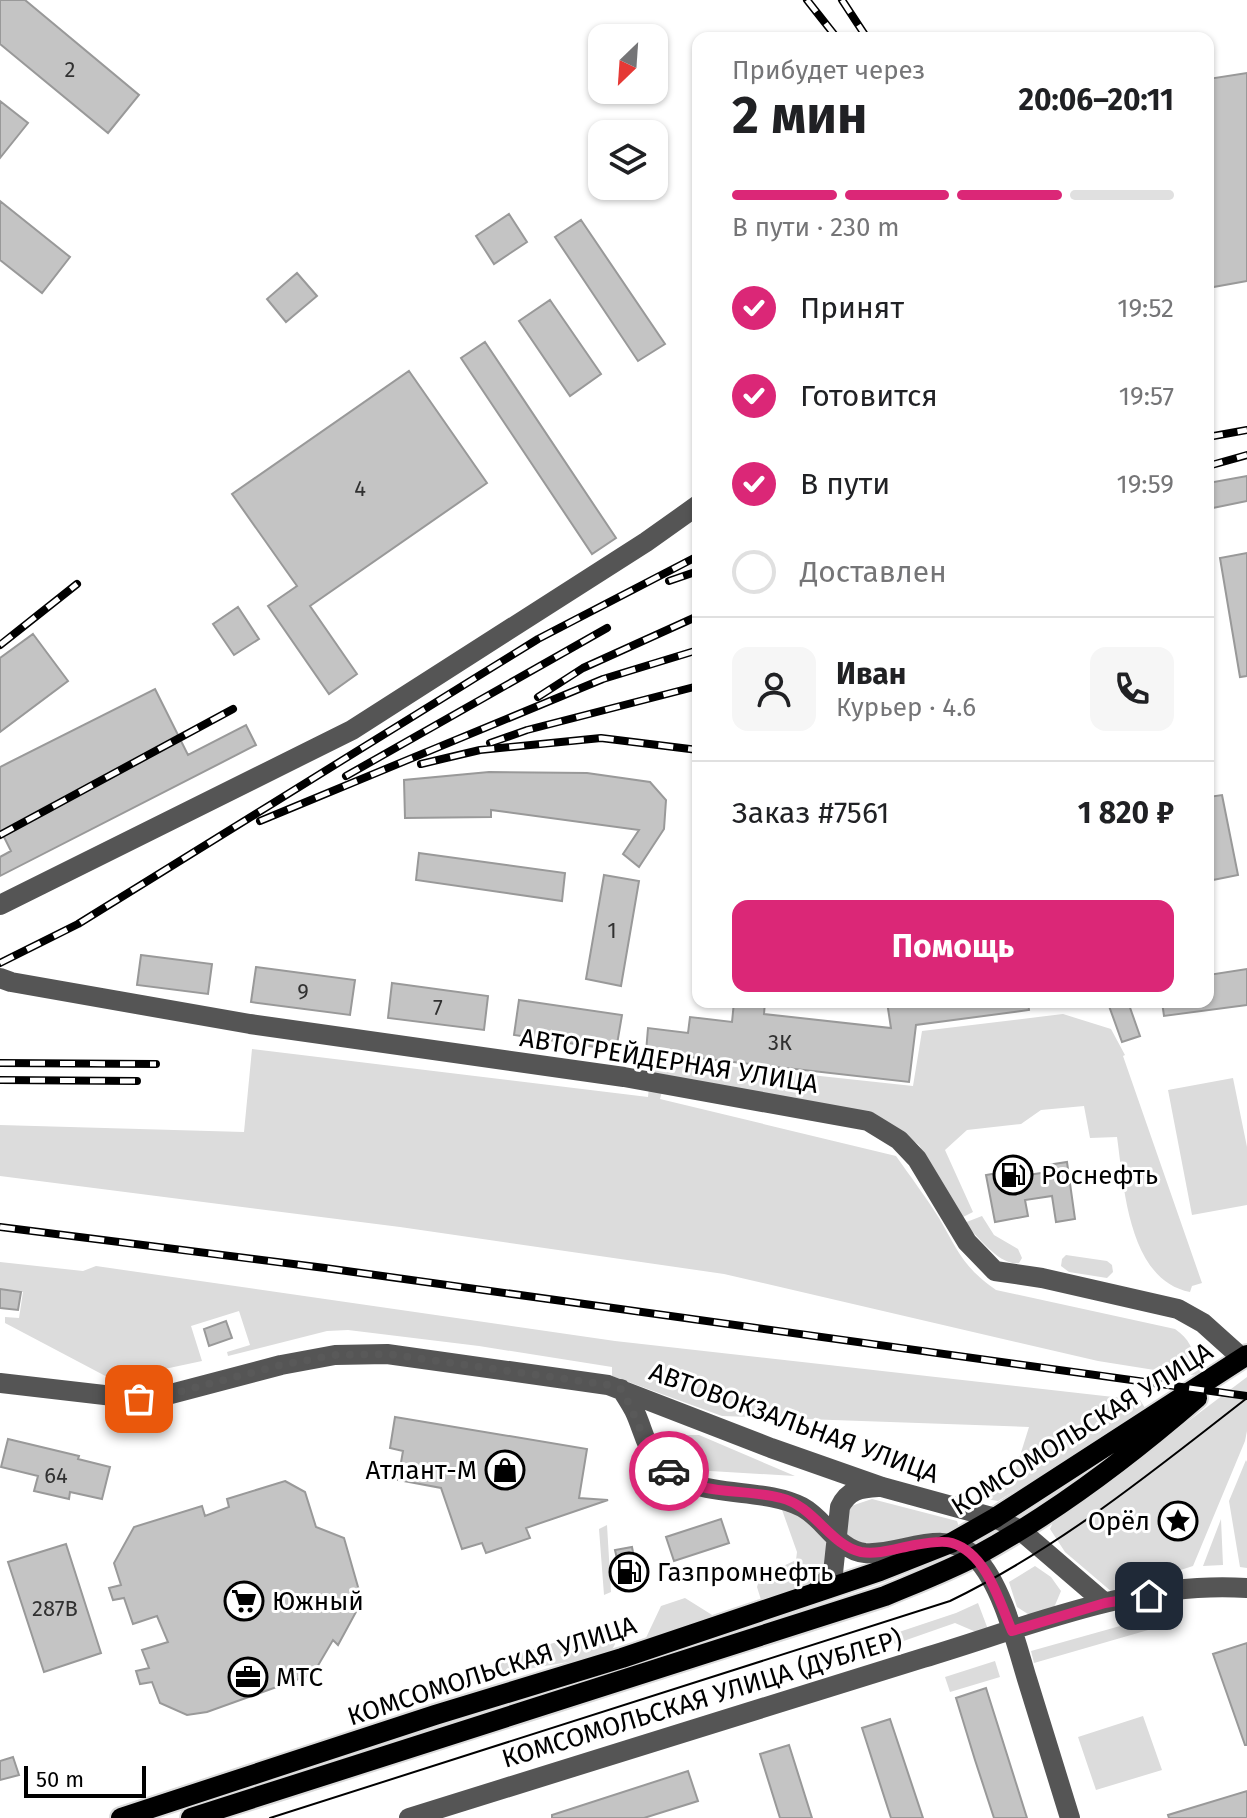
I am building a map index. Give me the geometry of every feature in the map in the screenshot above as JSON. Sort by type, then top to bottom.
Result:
[{"type":"main road","name":"КОМСОМОЛЬСКАЯ УЛИЦА","points":[[121,1818],[435,1715],[622,1658],[880,1571],[951,1543],[995,1518],[1244,1356]]},
{"type":"main road","name":"КОМСОМОЛЬСКАЯ УЛИЦА","points":[[191,1818],[885,1596],[975,1556],[1020,1530],[1152,1437],[1244,1356]]},
{"type":"street","points":[[0,905],[352,730],[646,542],[692,509]]},
{"type":"street","name":"АВТОГРЕЙДЕРНАЯ УЛИЦА","points":[[0,978],[250,1024],[624,1077],[868,1121],[899,1140],[917,1159],[967,1242],[995,1271],[1042,1278],[1178,1309],[1203,1323],[1244,1356]]},
{"type":"street","name":"АВТОВОКЗАЛЬНАЯ УЛИЦА","points":[[0,1383],[139,1399],[335,1355],[387,1354],[608,1385],[882,1487],[995,1518],[1020,1530],[1105,1603]]},
{"type":"street","name":"АВТОВОКЗАЛЬНАЯ УЛИЦА","points":[[621,1389],[634,1411],[650,1451],[675,1477],[697,1486],[782,1498],[806,1509],[837,1539],[855,1551],[865,1553],[925,1543],[951,1543]]},
{"type":"street","points":[[816,1592],[833,1573],[843,1499],[863,1488],[882,1487]]},
{"type":"street","points":[[951,1543],[975,1556],[994,1588],[1012,1631],[1070,1818]]},
{"type":"street","name":"КОМСОМОЛЬСКАЯ УЛИЦА (ДУБЛЕР)","points":[[409,1818],[722,1718],[1105,1603],[1213,1586],[1247,1588]]},
{"type":"shaded area","points":[[1063,1014],[1111,1029],[1125,1055],[1202,1283],[1192,1286],[1190,1292],[1169,1284],[1153,1270],[1142,1251],[1127,1204],[1117,1137],[1090,1138],[1084,1106],[1041,1110],[1021,1124],[967,1130],[945,1150],[973,1212],[963,1217],[919,1145],[874,1113],[665,1080],[660,1099],[896,1156],[934,1210],[962,1258],[996,1290],[1175,1329],[1190,1345],[1196,1366],[1216,1372],[1191,1375],[1187,1358],[1167,1372],[1098,1361],[724,1274],[400,1227],[0,1176],[0,1125],[244,1132],[252,1049],[648,1097],[652,1058],[913,1086],[922,1031]]},
{"type":"shaded area","points":[[1233,1078],[1247,1147],[1247,1205],[1192,1215],[1168,1090]]},
{"type":"shaded area","points":[[982,1216],[994,1235],[1018,1249],[1022,1258],[1019,1263],[1011,1263],[996,1255],[964,1223]]},
{"type":"shaded area","points":[[1066,1255],[1107,1261],[1112,1265],[1113,1272],[1107,1278],[1069,1272],[1061,1266]]},
{"type":"shaded area","points":[[0,1262],[83,1271],[96,1266],[615,1341],[1140,1400],[1147,1411],[998,1501],[980,1498],[1013,1478],[1029,1427],[722,1416],[612,1376],[612,1367],[348,1330],[327,1331],[228,1356],[227,1352],[250,1345],[239,1311],[191,1326],[202,1361],[113,1380],[5,1323],[5,1317],[19,1318],[23,1292],[0,1289]]},
{"type":"shaded area","points":[[1247,1377],[1245,1441],[1193,1566],[1112,1592],[1065,1552],[1050,1529],[1055,1518]]},
{"type":"shaded area","points":[[687,1435],[699,1435],[795,1476],[677,1469],[668,1459],[674,1442]]},
{"type":"shaded area","points":[[1246,1460],[1247,1568],[1240,1567],[1229,1501]]},
{"type":"shaded area","points":[[872,1499],[957,1521],[959,1527],[949,1535],[892,1543],[862,1542],[851,1538],[844,1525],[851,1506]]},
{"type":"shaded area","points":[[781,1507],[801,1517],[819,1532],[829,1550],[828,1561],[813,1585],[762,1603],[757,1587],[760,1577],[796,1560],[797,1552]]},
{"type":"shaded area","points":[[1221,1519],[1223,1565],[1203,1566]]},
{"type":"shaded area","points":[[607,1525],[611,1592],[604,1595],[599,1529]]},
{"type":"shaded area","points":[[1035,1566],[1051,1577],[1061,1591],[1053,1610],[1031,1616],[1017,1607],[1009,1582]]},
{"type":"shaded area","points":[[685,1598],[717,1618],[644,1642],[661,1606]]},
{"type":"shaded area","points":[[978,1603],[989,1632],[976,1632],[955,1623],[895,1644],[890,1635],[956,1613]]},
{"type":"shaded area","points":[[1138,1621],[1162,1626],[1034,1663],[1031,1651]]},
{"type":"shaded area","points":[[602,1628],[611,1632],[615,1644],[611,1652],[500,1674],[495,1661]]},
{"type":"shaded area","points":[[995,1661],[1000,1677],[950,1692],[945,1677]]},
{"type":"shaded area","points":[[1143,1716],[1162,1770],[1096,1790],[1078,1737]]},
{"type":"building","points":[[0,0],[25,0],[139,95],[108,133],[0,44]]},
{"type":"building","points":[[1247,73],[1247,281],[1214,287],[1214,78]]},
{"type":"building","points":[[0,101],[28,123],[0,158]]},
{"type":"building","points":[[0,201],[70,257],[42,293],[0,260]]},
{"type":"building","points":[[509,214],[527,242],[494,264],[476,236]]},
{"type":"building","points":[[581,220],[665,344],[638,361],[555,237]]},
{"type":"building","points":[[297,273],[317,296],[286,322],[267,299]]},
{"type":"building","points":[[550,300],[601,374],[570,396],[519,321]]},
{"type":"building","points":[[485,342],[616,538],[592,554],[461,358]]},
{"type":"building","points":[[409,371],[487,483],[310,606],[357,674],[329,694],[268,606],[297,586],[232,494]]},
{"type":"building","points":[[1247,476],[1247,501],[1214,508],[1214,482]]},
{"type":"building","points":[[1247,553],[1247,676],[1240,677],[1220,558]]},
{"type":"building","points":[[238,607],[259,639],[234,655],[213,624]]},
{"type":"building","points":[[33,634],[68,681],[0,732],[0,658]]},
{"type":"building","points":[[155,689],[188,755],[246,725],[256,745],[0,876],[0,857],[11,851],[0,829],[0,767]]},
{"type":"building","points":[[489,772],[587,773],[650,782],[666,800],[664,829],[639,867],[623,854],[639,830],[491,810],[491,817],[405,818],[404,780]]},
{"type":"building","points":[[1222,795],[1238,875],[1214,880],[1214,796]]},
{"type":"building","points":[[419,853],[565,873],[562,901],[416,880]]},
{"type":"building","points":[[604,875],[639,881],[621,986],[586,979]]},
{"type":"building","points":[[141,955],[212,964],[208,994],[137,985]]},
{"type":"building","points":[[256,967],[355,980],[350,1015],[251,1002]]},
{"type":"building","points":[[1247,969],[1247,1005],[1164,1016],[1163,1008],[1214,1008],[1214,974]]},
{"type":"building","points":[[392,983],[488,996],[484,1030],[388,1018]]},
{"type":"building","points":[[519,1000],[622,1015],[616,1050],[514,1035]]},
{"type":"building","points":[[733,1008],[764,1008],[764,1014],[891,1028],[888,1008],[1029,1010],[916,1025],[909,1082],[646,1052],[648,1028],[688,1033],[690,1017],[732,1022]]},
{"type":"building","points":[[1110,1008],[1130,1008],[1140,1036],[1122,1042]]},
{"type":"building","points":[[1067,1162],[1075,1219],[1056,1222],[1052,1196],[1025,1200],[1028,1216],[995,1222],[986,1175],[1020,1169],[1021,1176],[1048,1172],[1047,1165]]},
{"type":"building","points":[[0,1289],[21,1292],[18,1310],[0,1308]]},
{"type":"building","points":[[226,1321],[232,1338],[209,1346],[204,1329]]},
{"type":"building","points":[[395,1417],[587,1449],[579,1498],[608,1500],[526,1528],[530,1538],[486,1553],[482,1543],[462,1549],[441,1488],[398,1480],[403,1451],[390,1448]]},
{"type":"building","points":[[8,1439],[79,1456],[78,1459],[110,1467],[102,1499],[70,1492],[69,1499],[34,1491],[38,1476],[1,1467]]},
{"type":"building","name":"Южный","points":[[285,1481],[305,1492],[316,1527],[344,1538],[362,1601],[338,1645],[333,1640],[313,1674],[207,1712],[187,1715],[160,1703],[152,1682],[140,1684],[136,1671],[149,1668],[142,1650],[168,1642],[157,1616],[133,1624],[124,1598],[113,1600],[109,1588],[121,1585],[114,1563],[134,1527],[202,1506],[205,1516],[229,1507],[227,1499]]},
{"type":"building","points":[[721,1519],[729,1543],[674,1561],[666,1537]]},
{"type":"building","points":[[66,1544],[101,1653],[44,1672],[8,1562]]},
{"type":"building","points":[[632,1547],[638,1578],[622,1581],[615,1550]]},
{"type":"building","points":[[1247,1643],[1247,1745],[1245,1745],[1213,1654]]},
{"type":"building","points":[[986,1688],[1027,1818],[994,1818],[975,1760],[956,1698]]},
{"type":"building","points":[[890,1719],[923,1818],[891,1818],[862,1728]]},
{"type":"building","points":[[789,1745],[812,1818],[780,1818],[760,1754]]},
{"type":"building","points":[[13,1757],[19,1775],[0,1780],[0,1761]]},
{"type":"building","points":[[688,1771],[698,1801],[644,1818],[552,1818],[552,1815]]},
{"type":"building","points":[[1247,1791],[1247,1818],[1169,1818],[1168,1815]]},
{"type":"tram line","points":[[270,1818],[950,1601],[1067,1533],[1247,1398]]},
{"type":"railway","points":[[807,0],[832,32]]},
{"type":"railway","points":[[842,0],[863,32]]},
{"type":"railway","points":[[1214,436],[1247,430]]},
{"type":"railway","points":[[1214,464],[1247,455]]},
{"type":"railway","points":[[0,963],[78,924],[538,639],[692,559]]},
{"type":"railway","points":[[669,581],[692,573]]},
{"type":"railway","points":[[0,645],[77,584]]},
{"type":"railway","points":[[538,697],[583,668],[692,619]]},
{"type":"railway","points":[[346,776],[607,628]]},
{"type":"railway","points":[[260,821],[603,679],[692,652]]},
{"type":"railway","points":[[490,743],[527,730],[692,688]]},
{"type":"railway","points":[[0,835],[233,709]]},
{"type":"railway","points":[[421,764],[480,750],[601,738],[692,749]]},
{"type":"railway","points":[[0,1063],[156,1064]]},
{"type":"railway","points":[[0,1080],[137,1081]]},
{"type":"railway","points":[[0,1227],[325,1268],[1247,1396]]},
{"type":"way so far","points":[[139,1399],[335,1355],[387,1354],[621,1389],[634,1411],[650,1451],[659,1464],[669,1471]]},
{"type":"place","name":"Роснефть","points":[[1013,1175]]},
{"type":"place","name":"Атлант-М","points":[[505,1470]]},
{"type":"place","name":"Орёл","points":[[1178,1521]]},
{"type":"place","name":"Газпромнефть","points":[[629,1572]]},
{"type":"place","name":"Южный","points":[[244,1601]]},
{"type":"place","name":"МТС","points":[[248,1677]]},
{"type":"route","points":[[669,1471],[675,1477],[697,1486],[782,1498],[806,1509],[837,1539],[855,1551],[865,1553],[925,1543],[951,1543],[975,1556],[991,1581],[1012,1631],[1105,1603],[1149,1596]]}]
